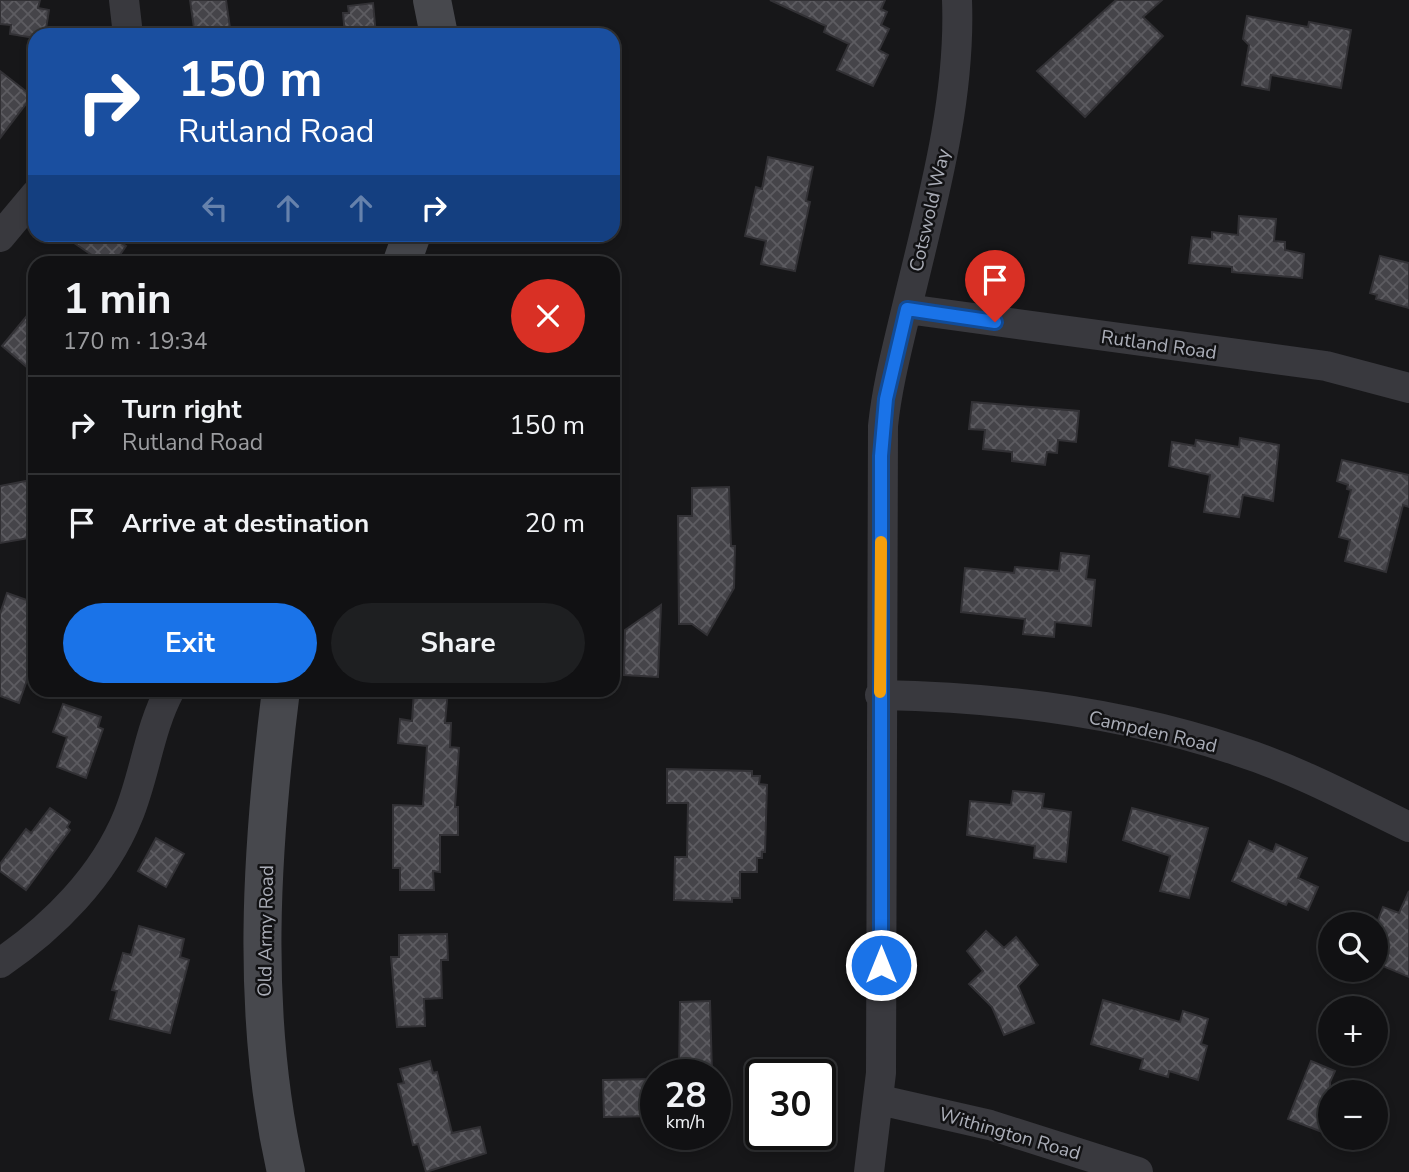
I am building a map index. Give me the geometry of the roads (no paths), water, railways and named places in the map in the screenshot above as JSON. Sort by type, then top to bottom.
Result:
[{"type":"street","points":[[124,0],[127,28]]},
{"type":"street","points":[[432,0],[438,28]]},
{"type":"street","name":"Cotswold Way","points":[[869,1172],[880,1100],[881,456],[886,399],[948,123],[956,52],[957,0]]},
{"type":"street","points":[[0,237],[28,203]]},
{"type":"street","name":"Rutland Road","points":[[907,309],[1326,366],[1409,388]]},
{"type":"street","name":"Campden Road","points":[[880,695],[989,702],[1119,720],[1182,734],[1297,773],[1409,827]]},
{"type":"street","points":[[0,962],[58,916],[110,851],[129,815],[167,697]]},
{"type":"street","name":"Old Army Road","points":[[280,697],[271,773],[263,940],[267,1060],[286,1172]]},
{"type":"street","name":"Withington Road","points":[[880,1100],[990,1125],[1138,1172]]}]
